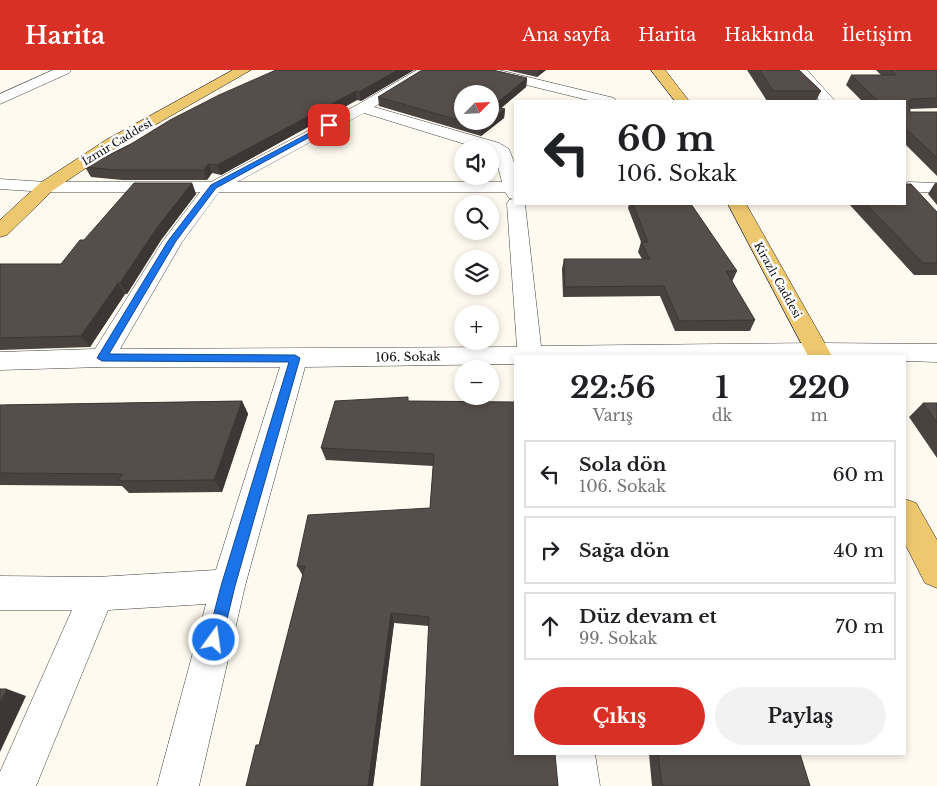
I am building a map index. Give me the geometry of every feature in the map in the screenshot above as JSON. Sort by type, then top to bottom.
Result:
[{"type":"main road","name":"İzmir Caddesi","points":[[0,231],[46,187],[112,143],[226,78],[244,70]]},
{"type":"main road","points":[[658,70],[681,100]]},
{"type":"main road","name":"Kirazlı Caddesi","points":[[738,205],[819,354]]},
{"type":"main road","points":[[906,515],[937,572]]},
{"type":"street","points":[[0,100],[64,70]]},
{"type":"street","points":[[102,358],[173,241],[214,187],[362,108],[427,70]]},
{"type":"street","points":[[482,70],[605,100]]},
{"type":"street","points":[[799,70],[827,100]]},
{"type":"street","points":[[362,108],[493,146],[503,153],[514,184]]},
{"type":"street","points":[[0,184],[46,187],[514,187]]},
{"type":"street","points":[[907,185],[937,188]]},
{"type":"street","points":[[907,185],[926,206]]},
{"type":"street","points":[[516,205],[530,355]]},
{"type":"street","name":"106. Sokak","points":[[674,355],[937,353]]},
{"type":"street","name":"106. Sokak","points":[[0,362],[102,358],[514,356]]},
{"type":"street","points":[[178,786],[228,586],[295,358]]},
{"type":"street","points":[[0,593],[97,594],[228,586]]},
{"type":"street","points":[[16,786],[97,594]]},
{"type":"street","points":[[575,755],[579,786]]},
{"type":"building","points":[[276,70],[398,70],[217,165],[208,164],[204,170],[117,170],[85,167],[131,144],[170,120],[219,95]]},
{"type":"building","points":[[422,70],[493,70],[527,78],[499,101],[499,85],[454,85],[454,119],[378,97]]},
{"type":"building","points":[[760,70],[799,70],[821,91],[773,91]]},
{"type":"building","points":[[891,70],[937,70],[937,98],[911,99],[909,101],[910,112],[937,112],[937,158],[906,129],[906,100],[877,100],[851,75],[896,75]]},
{"type":"building","points":[[499,108],[505,109],[499,113]]},
{"type":"building","points":[[134,183],[192,183],[156,229],[120,283],[118,283],[81,336],[0,338],[0,264],[61,264],[80,240],[84,240]]},
{"type":"building","points":[[906,184],[911,184],[937,212],[937,263],[923,263],[867,205],[906,205]]},
{"type":"building","points":[[633,205],[692,205],[737,271],[726,271],[755,320],[679,321],[664,286],[565,287],[564,259],[650,259],[641,242],[648,242]]},
{"type":"building","points":[[408,397],[408,401],[454,401],[454,405],[499,405],[499,402],[514,402],[514,755],[555,755],[558,786],[421,786],[429,617],[391,613],[368,786],[246,786],[256,745],[259,745],[305,566],[297,566],[308,515],[430,508],[434,454],[321,448],[335,401]]},
{"type":"building","points":[[242,401],[214,480],[118,481],[122,474],[0,473],[0,405]]},
{"type":"building","points":[[923,403],[937,403],[937,423]]},
{"type":"building","points":[[0,689],[7,689],[0,702]]},
{"type":"building","points":[[658,755],[800,755],[810,786],[662,786]]},
{"type":"route","points":[[214,640],[295,358],[102,358],[173,241],[214,187],[329,125]]}]
